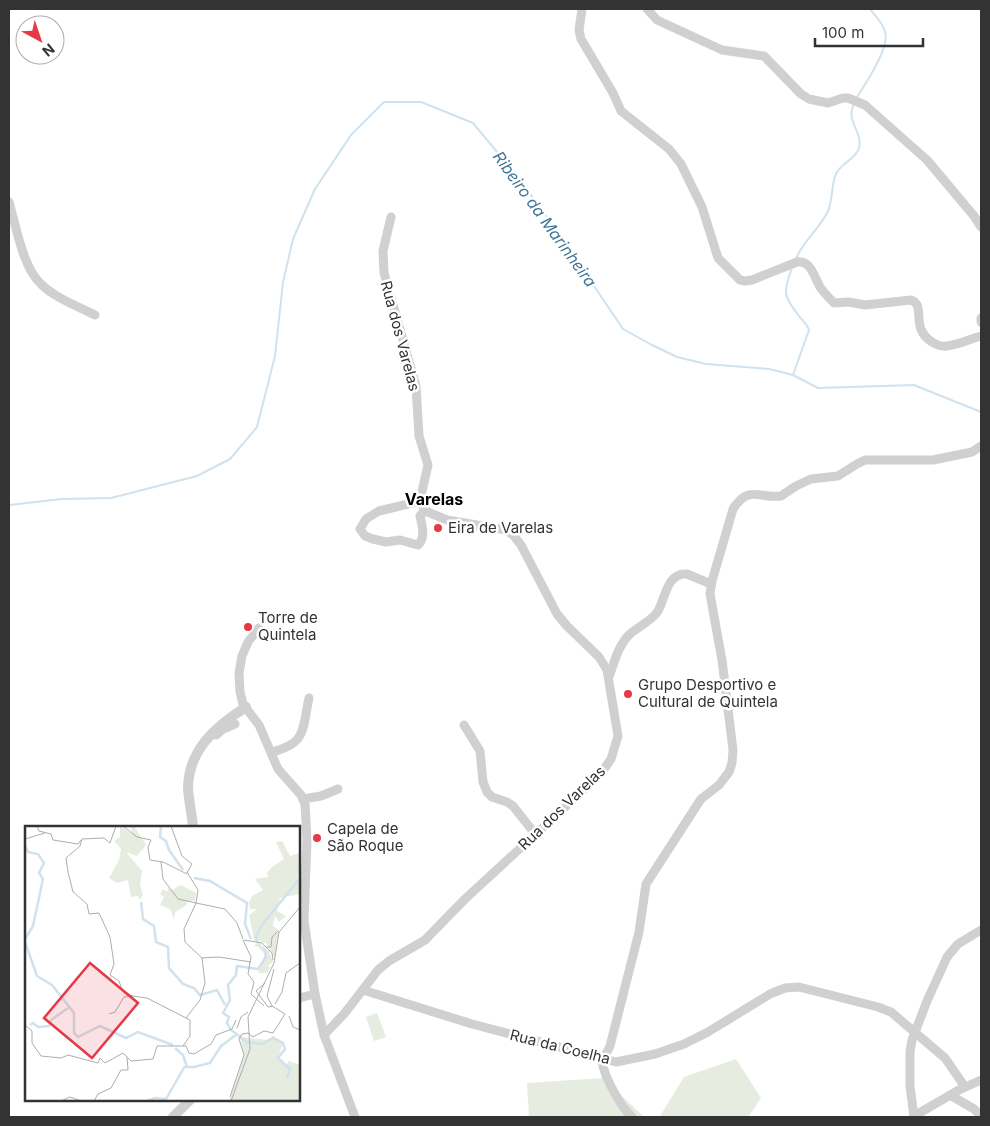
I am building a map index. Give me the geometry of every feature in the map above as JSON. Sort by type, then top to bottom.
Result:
[{"type":"street","points":[[582,9],[579,33],[582,42],[613,93],[621,111],[669,149],[682,164],[702,207],[715,252],[719,260],[737,277],[745,281],[755,279],[801,262],[808,264],[822,289],[834,303],[848,302],[866,305],[914,300],[919,308],[921,331],[927,338],[938,345],[949,346],[981,336]]},
{"type":"street","points":[[646,9],[657,20],[722,50],[764,56],[804,97],[828,103],[843,98],[857,100],[927,160],[981,227]]},
{"type":"street","points":[[9,202],[25,255],[36,279],[49,290],[94,315]]},
{"type":"street","name":"Rua dos Varelas","points":[[391,217],[383,251],[383,266],[387,288],[416,386],[419,436],[428,465],[421,501]]},
{"type":"street","points":[[632,1117],[616,1095],[603,1066],[603,1059],[611,1043],[639,932],[645,889],[701,799],[721,783],[729,772],[732,763],[733,750],[723,664],[710,600],[711,584],[733,509],[741,500],[749,495],[756,493],[781,496],[798,485],[813,479],[836,477],[865,460],[936,460],[972,452],[981,446]]},
{"type":"street","points":[[421,501],[426,510],[420,517],[423,533],[421,542],[418,545],[400,540],[378,541],[367,537],[361,532],[360,527],[363,522],[374,513],[421,501]]},
{"type":"street","name":"Rua dos Varelas","points":[[324,1035],[344,1014],[378,970],[388,961],[425,940],[465,899],[600,776],[617,742],[618,730],[605,666],[600,657],[557,614],[514,536],[501,528],[446,520],[426,510]]},
{"type":"street","points":[[608,677],[624,640],[658,612],[672,580],[683,574],[711,584]]},
{"type":"street","points":[[258,628],[248,642],[240,664],[239,682],[243,704],[259,725],[278,769],[303,799],[306,814],[302,868],[304,921],[314,994],[324,1035],[355,1117]]},
{"type":"street","points":[[272,752],[288,748],[296,742],[302,729],[309,698]]},
{"type":"street","points":[[192,826],[188,790],[189,777],[194,762],[202,745],[212,732],[246,707]]},
{"type":"street","points":[[194,762],[199,752],[218,733],[235,724]]},
{"type":"street","points":[[464,726],[481,755],[483,782],[487,792],[492,797],[510,804],[536,835]]},
{"type":"street","points":[[303,799],[321,796],[338,789]]},
{"type":"street","points":[[981,930],[958,944],[948,957],[910,1045],[910,1089],[914,1117],[950,1095],[981,1080]]},
{"type":"street","name":"Rua da Coelha","points":[[363,990],[472,1024],[616,1062],[655,1054],[684,1044],[708,1032],[778,990],[792,986],[806,988],[891,1012],[944,1058],[965,1087]]},
{"type":"street","points":[[300,998],[314,994]]},
{"type":"street","points":[[950,1095],[974,1109],[981,1116]]},
{"type":"street","points":[[173,1117],[189,1101]]},
{"type":"shaded area","points":[[377,1013],[386,1037],[374,1041],[366,1017]]},
{"type":"shaded area","points":[[736,1059],[761,1098],[748,1117],[660,1116],[684,1077]]},
{"type":"shaded area","points":[[603,1078],[644,1117],[529,1117],[527,1083]]},
{"type":"waterway","points":[[856,99],[876,66],[886,39],[883,26],[870,9]]},
{"type":"waterway","name":"Ribeiro da Marinheira","points":[[9,505],[62,499],[111,498],[197,476],[230,459],[257,427],[275,356],[283,282],[293,239],[315,189],[351,135],[384,102],[421,102],[473,123],[517,176],[557,231],[623,329],[650,344],[677,357],[706,364],[769,369],[793,375],[818,388],[914,385],[981,412]]},
{"type":"waterway","points":[[796,259],[828,211],[833,183],[838,170],[855,155],[859,148],[859,136],[852,116],[854,104]]},
{"type":"waterway","points":[[792,268],[786,288],[787,298],[809,330],[793,375]]},
{"type":"place","name":"Eira de Varelas","points":[[438,528]]},
{"type":"place","name":"Torre de Quintela","points":[[248,627]]},
{"type":"place","name":"Grupo Desportivo e Cultural de Quintela","points":[[628,694]]},
{"type":"place","name":"Capela de São Roque","points":[[317,838]]},
{"type":"district","name":"Varelas","points":[[434,499]]}]
